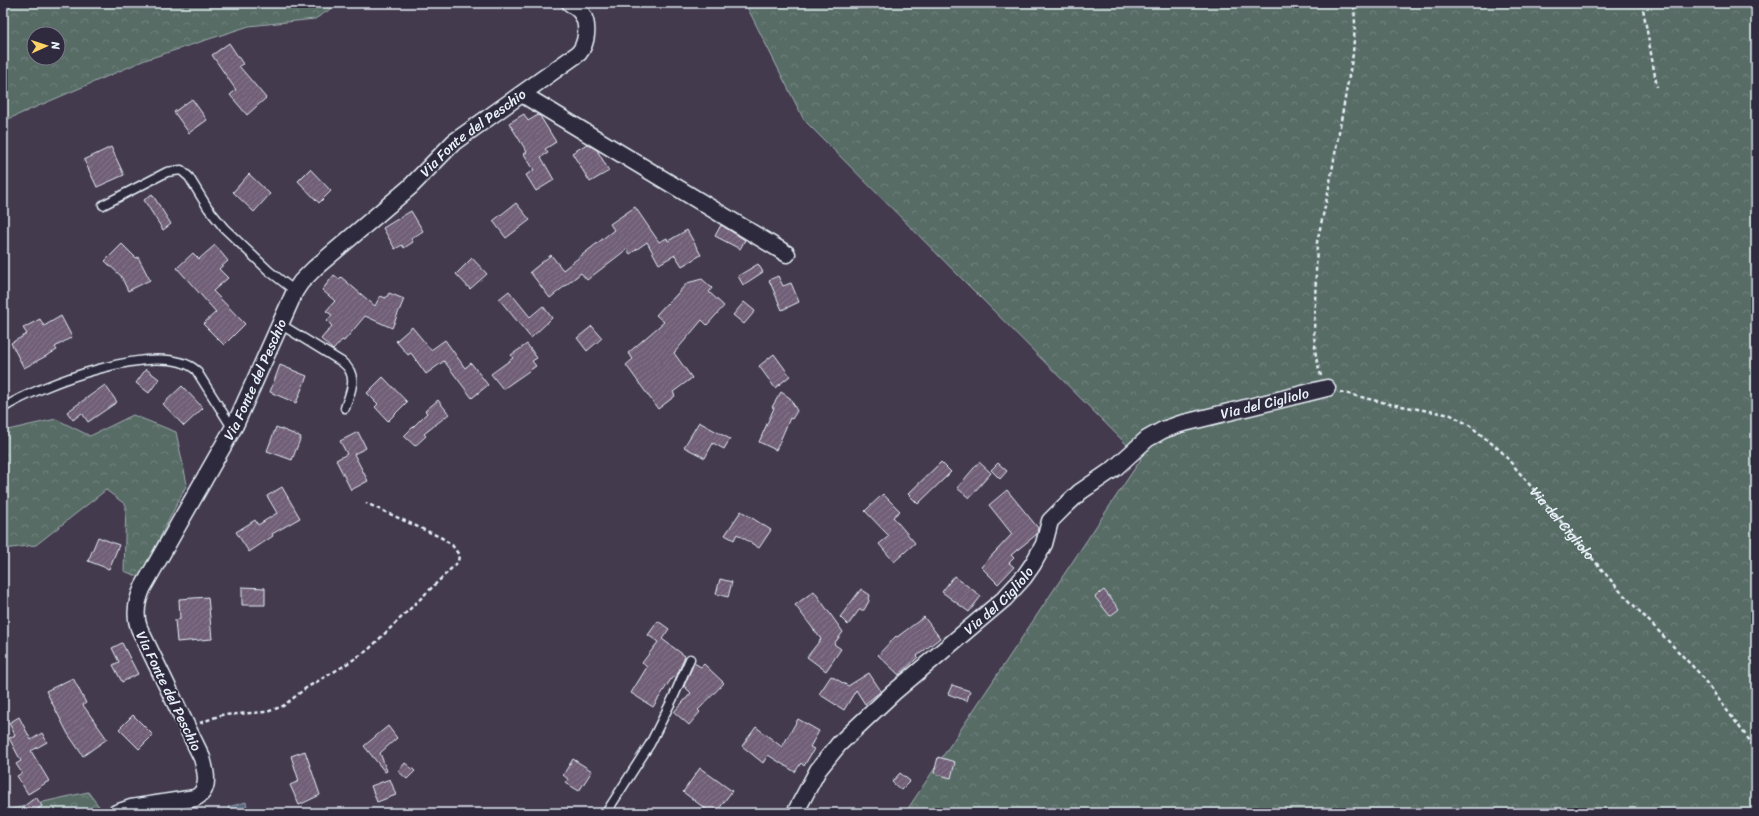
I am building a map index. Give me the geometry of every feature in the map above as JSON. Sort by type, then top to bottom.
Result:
[{"type":"street","name":"Via Fonte del Peschio","points":[[135,810],[195,798],[203,791],[206,781],[205,769],[200,753],[138,628],[136,621],[137,607],[144,587],[233,428],[295,291],[315,268],[410,187],[454,142],[576,56],[582,50],[586,38],[585,22],[582,14],[570,3]]},
{"type":"street","points":[[522,94],[787,254]]},
{"type":"street","name":"Via del Cigliolo","points":[[795,813],[822,764],[839,744],[874,710],[998,604],[1018,584],[1042,550],[1050,521],[1080,492],[1115,468],[1140,444],[1163,430],[1180,424],[1327,388]]},
{"type":"street","points":[[116,813],[135,810]]},
{"type":"lane","points":[[103,205],[171,170],[181,170],[189,176],[208,208],[224,228],[269,271],[295,291]]},
{"type":"lane","points":[[280,324],[342,362],[350,369],[353,384],[345,408]]},
{"type":"lane","points":[[3,408],[35,392],[108,366],[138,361],[174,360],[189,364],[196,370],[233,428]]},
{"type":"lane","points":[[606,813],[650,744],[690,660]]},
{"type":"path","points":[[1327,388],[1317,365],[1314,333],[1318,242],[1353,54],[1355,29],[1354,3]]},
{"type":"path","points":[[1642,3],[1657,87]]},
{"type":"path","name":"Via del Cigliolo","points":[[1327,388],[1390,404],[1451,416],[1469,425],[1501,451],[1620,591],[1699,673],[1756,749]]},
{"type":"path","points":[[188,729],[221,715],[267,712],[284,706],[306,688],[368,650],[458,562],[459,555],[448,541],[366,503]]},
{"type":"green space","points":[[3,3],[340,3],[315,19],[249,26],[145,60],[6,120],[3,124]]},
{"type":"green space","points":[[745,3],[1756,3],[1756,813],[905,813],[1141,459],[804,120]]},
{"type":"green space","points":[[133,415],[176,432],[187,484],[140,577],[124,571],[126,505],[106,490],[36,545],[3,549],[3,431],[56,419],[90,436]]},
{"type":"green space","points":[[88,792],[101,809],[93,813],[3,813],[3,811]]},
{"type":"water","points":[[246,802],[248,812],[229,813],[228,807]]},
{"type":"building","points":[[229,43],[243,64],[239,66],[266,98],[247,115],[230,95],[236,90],[212,55]]},
{"type":"building","points":[[192,99],[207,120],[189,133],[174,112]]},
{"type":"building","points":[[524,114],[528,121],[538,115],[540,116],[556,142],[545,149],[548,153],[541,157],[554,180],[536,191],[526,175],[534,170],[524,154],[527,152],[509,123]]},
{"type":"building","points":[[587,144],[597,150],[609,171],[590,182],[572,153]]},
{"type":"building","points":[[111,147],[124,175],[97,187],[84,160]]},
{"type":"building","points":[[310,169],[331,191],[319,203],[298,181]]},
{"type":"building","points":[[249,174],[270,194],[254,212],[233,192]]},
{"type":"building","points":[[152,194],[171,224],[163,230],[144,200]]},
{"type":"building","points":[[516,203],[530,220],[506,238],[493,221]]},
{"type":"building","points":[[635,207],[659,242],[667,238],[668,241],[687,230],[701,255],[682,266],[675,255],[659,264],[647,242],[630,254],[627,249],[587,280],[581,273],[550,298],[530,272],[551,255],[563,270],[614,230],[610,224]]},
{"type":"building","points":[[411,211],[423,231],[411,239],[413,242],[404,248],[402,245],[395,249],[383,228]]},
{"type":"building","points":[[721,225],[745,240],[740,249],[715,236]]},
{"type":"building","points":[[122,244],[136,258],[138,257],[150,280],[128,291],[121,276],[105,261]]},
{"type":"building","points":[[215,245],[228,261],[219,269],[228,278],[213,291],[245,324],[224,345],[203,324],[216,312],[177,268],[193,253],[199,259]]},
{"type":"building","points":[[472,258],[487,274],[470,289],[456,274]]},
{"type":"building","points":[[758,264],[763,272],[743,285],[738,276]]},
{"type":"building","points":[[334,275],[339,279],[341,277],[375,306],[380,296],[386,298],[389,293],[404,299],[392,328],[365,316],[344,341],[342,340],[333,350],[321,339],[332,326],[327,321],[332,315],[326,311],[335,301],[322,290]]},
{"type":"building","points":[[778,276],[783,286],[791,283],[799,302],[782,310],[769,280]]},
{"type":"building","points":[[702,279],[712,288],[709,292],[724,306],[707,325],[702,320],[674,353],[692,378],[673,392],[675,396],[658,409],[626,365],[633,359],[628,353],[664,322],[656,315],[687,283]]},
{"type":"building","points":[[509,291],[530,317],[543,306],[552,318],[531,338],[499,299]]},
{"type":"building","points":[[744,302],[755,311],[744,324],[733,315]]},
{"type":"building","points":[[61,316],[72,337],[55,347],[57,350],[24,368],[11,343],[27,334],[23,328],[40,319],[44,326]]},
{"type":"building","points":[[592,326],[602,338],[587,351],[577,338]]},
{"type":"building","points":[[412,327],[431,350],[445,340],[465,368],[471,363],[488,385],[472,398],[444,361],[426,374],[411,353],[408,355],[396,341]]},
{"type":"building","points":[[527,344],[537,358],[532,361],[536,366],[503,389],[491,374],[513,358],[511,355]]},
{"type":"building","points":[[774,354],[790,376],[775,388],[759,366]]},
{"type":"building","points":[[280,365],[307,376],[296,403],[270,392]]},
{"type":"building","points":[[146,369],[159,379],[149,393],[136,383]]},
{"type":"building","points":[[383,377],[407,402],[388,421],[375,407],[378,404],[367,393]]},
{"type":"building","points":[[105,385],[117,402],[88,422],[82,413],[73,420],[67,412]]},
{"type":"building","points":[[182,386],[203,408],[184,426],[163,404]]},
{"type":"building","points":[[781,392],[790,398],[797,411],[792,419],[790,418],[776,450],[759,442],[774,408],[772,407]]},
{"type":"building","points":[[438,400],[449,414],[424,434],[426,436],[415,446],[404,436],[427,413],[425,411]]},
{"type":"building","points":[[699,422],[730,439],[724,449],[713,443],[705,458],[684,447]]},
{"type":"building","points":[[276,427],[301,437],[292,460],[267,451]]},
{"type":"building","points":[[358,432],[366,448],[354,454],[368,481],[351,490],[336,460],[347,454],[340,441]]},
{"type":"building","points":[[941,462],[951,472],[918,504],[908,494]]},
{"type":"building","points":[[979,462],[991,473],[969,498],[957,488]]},
{"type":"building","points":[[998,463],[1007,471],[1000,479],[991,470]]},
{"type":"building","points":[[282,487],[300,518],[272,534],[273,536],[249,552],[236,532],[255,520],[258,525],[277,513],[267,496]]},
{"type":"building","points":[[1007,490],[1038,528],[1037,534],[1011,555],[1014,558],[1009,563],[1014,567],[998,584],[981,567],[1012,534],[989,505]]},
{"type":"building","points":[[883,494],[900,511],[893,517],[915,543],[894,562],[879,544],[889,536],[865,511]]},
{"type":"building","points":[[741,511],[771,530],[759,548],[737,534],[734,540],[725,535]]},
{"type":"building","points":[[98,537],[119,545],[109,569],[88,561]]},
{"type":"building","points":[[954,576],[981,596],[969,612],[942,592]]},
{"type":"building","points":[[720,579],[732,582],[728,597],[716,594]]},
{"type":"building","points":[[242,587],[265,588],[265,605],[242,605]]},
{"type":"building","points":[[861,589],[870,595],[868,598],[869,601],[864,610],[859,610],[848,625],[840,617]]},
{"type":"building","points":[[1104,590],[1119,609],[1110,616],[1095,597]]},
{"type":"building","points":[[814,591],[843,632],[834,644],[841,649],[826,671],[807,657],[821,639],[795,605]]},
{"type":"building","points":[[208,597],[212,639],[177,642],[175,620],[180,619],[179,599]]},
{"type":"building","points":[[924,617],[940,638],[917,656],[918,657],[899,675],[878,655],[896,636],[897,637]]},
{"type":"building","points":[[658,621],[669,629],[662,639],[685,656],[676,678],[673,676],[653,707],[631,693],[647,667],[642,663],[658,642],[648,635]]},
{"type":"building","points":[[122,643],[138,674],[122,682],[113,665],[119,662],[112,648]]},
{"type":"building","points":[[694,663],[701,667],[704,664],[724,683],[698,710],[700,712],[689,725],[674,712],[691,693],[684,686]]},
{"type":"building","points":[[869,673],[881,691],[865,704],[856,690],[844,710],[819,694],[831,676],[848,686]]},
{"type":"building","points":[[73,678],[86,703],[83,705],[107,739],[83,756],[68,734],[46,691]]},
{"type":"building","points":[[952,685],[970,691],[967,701],[948,694]]},
{"type":"building","points":[[133,715],[153,735],[139,749],[119,729]]},
{"type":"building","points":[[19,717],[31,740],[42,733],[47,742],[31,751],[49,781],[28,794],[17,776],[22,773],[16,764],[21,761],[9,738],[15,735],[9,723]]},
{"type":"building","points":[[798,719],[819,731],[810,747],[814,749],[804,766],[801,763],[795,772],[768,755],[763,763],[742,746],[756,727],[782,747]]},
{"type":"building","points":[[388,726],[397,738],[380,753],[387,771],[385,772],[364,746]]},
{"type":"building","points":[[305,751],[320,795],[299,805],[290,785],[299,781],[291,756]]},
{"type":"building","points":[[938,757],[955,762],[951,778],[934,773]]},
{"type":"building","points":[[573,759],[592,771],[579,791],[566,783],[568,779],[563,775]]},
{"type":"building","points":[[405,763],[415,771],[407,779],[398,771]]},
{"type":"building","points":[[700,768],[732,791],[716,813],[711,813],[683,792]]},
{"type":"building","points":[[900,773],[910,781],[901,790],[892,782]]},
{"type":"building","points":[[390,779],[396,795],[377,802],[371,786]]},
{"type":"building","points":[[36,797],[42,806],[33,813],[28,813],[23,807]]}]
